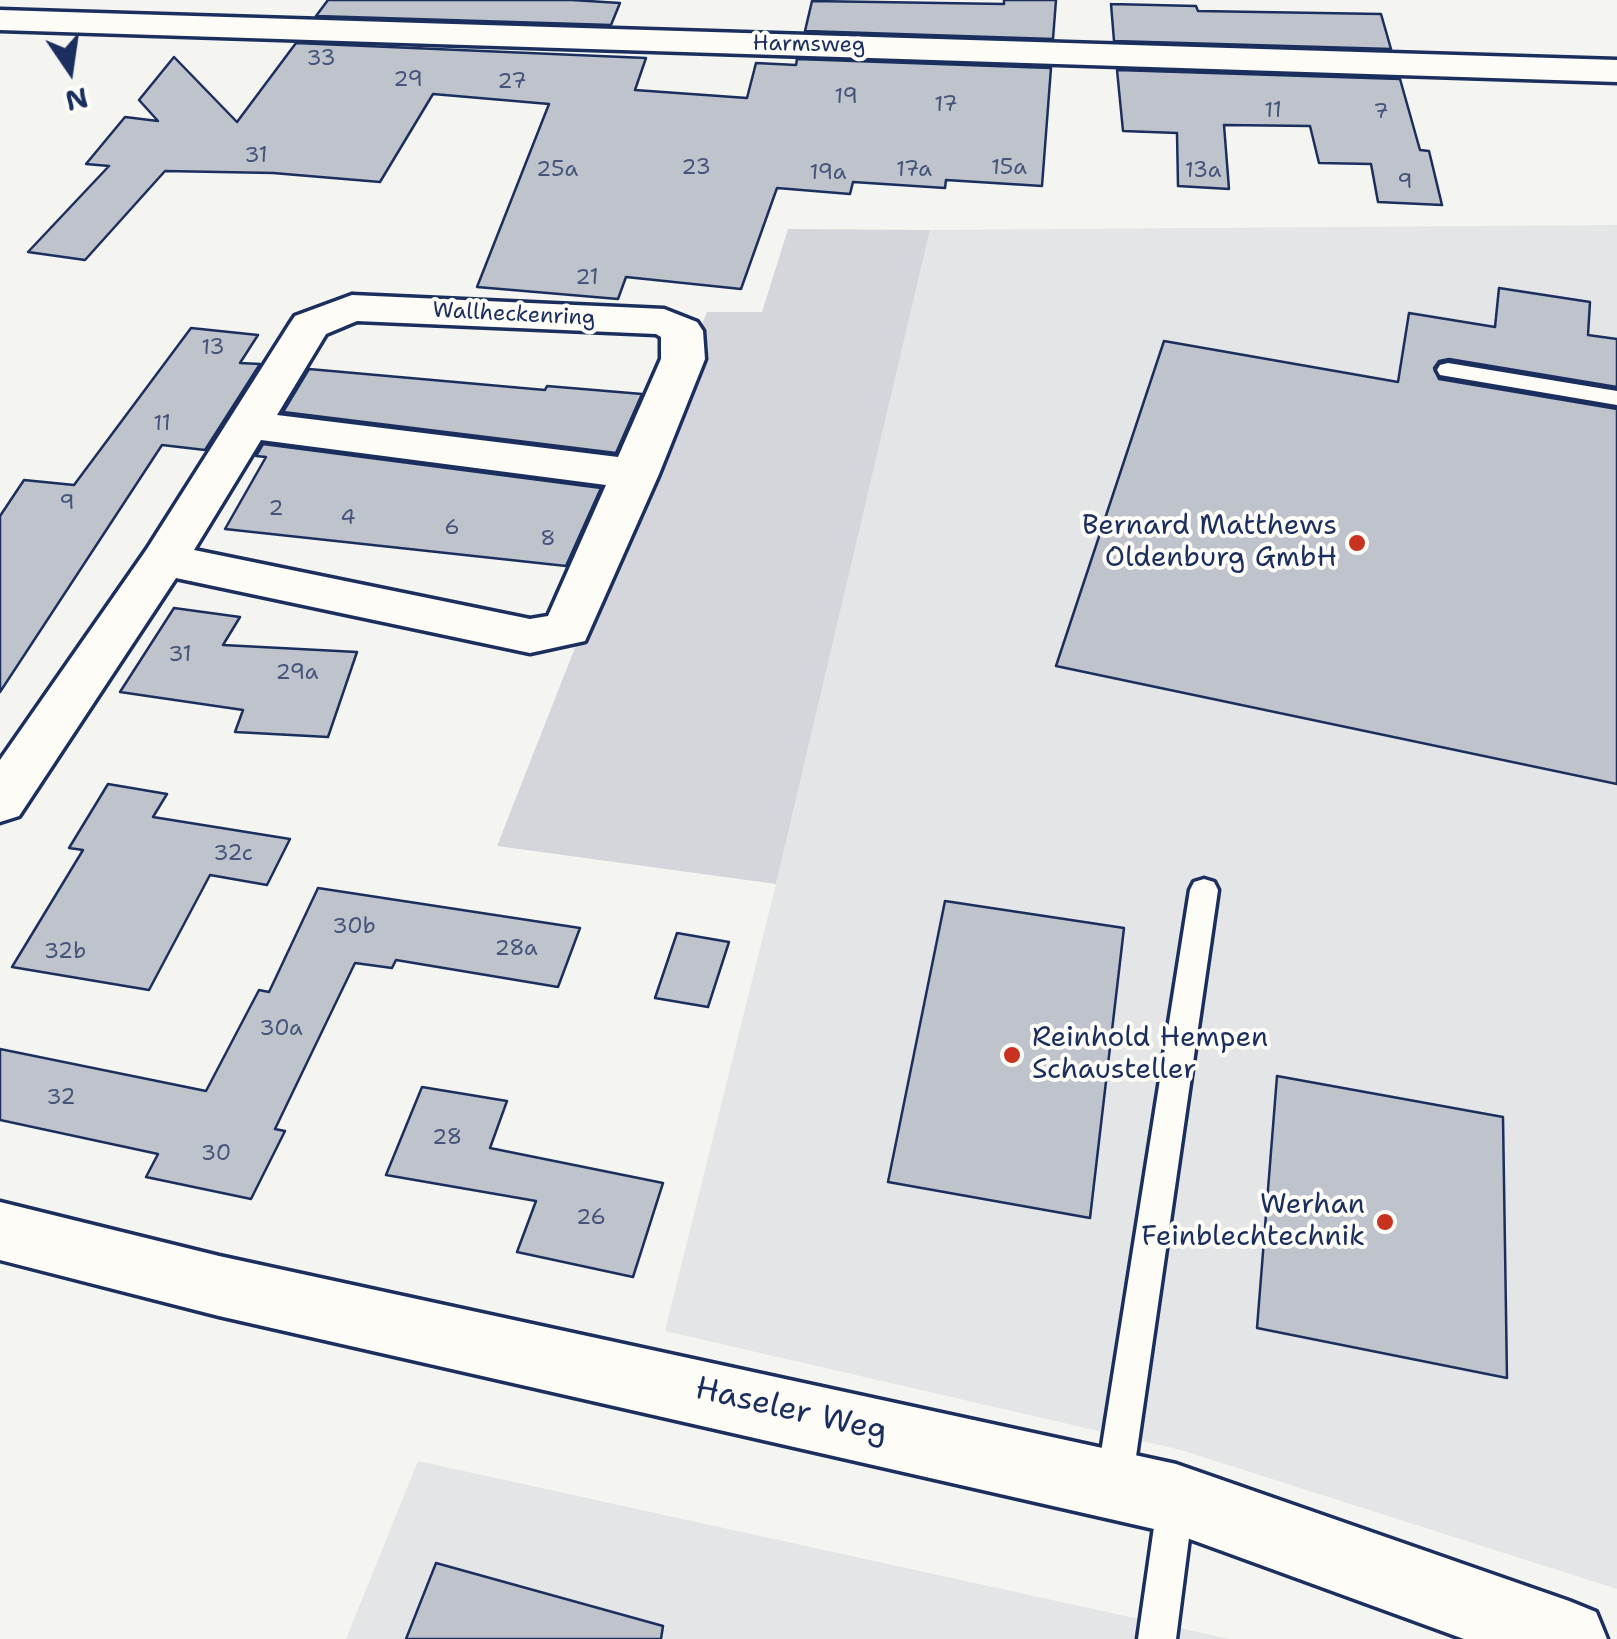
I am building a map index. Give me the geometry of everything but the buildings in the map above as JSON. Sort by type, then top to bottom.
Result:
[{"type":"street","name":"Harmsweg","points":[[0,20],[1617,71]]},
{"type":"street","name":"Wallheckenring","points":[[0,802],[164,560],[310,325],[352,308],[664,322],[682,331],[684,360],[567,629],[530,636],[164,560]]},
{"type":"street","points":[[250,425],[636,474]]},
{"type":"street","name":"Haseler Weg","points":[[0,1231],[219,1286],[1145,1491],[1569,1639]]},
{"type":"lane","points":[[1448,370],[1617,398]]},
{"type":"lane","points":[[1158,1639],[1145,1491],[1204,890]]},
{"type":"shaded area","points":[[1617,225],[1617,1589],[1181,1450],[665,1331],[776,884],[930,230]]},
{"type":"shaded area","points":[[788,229],[930,230],[776,884],[497,846],[707,312],[762,312]]},
{"type":"shaded area","points":[[418,1461],[1230,1639],[346,1639]]},
{"type":"place","name":"Bernard Matthews Oldenburg GmbH","points":[[1357,543]]},
{"type":"place","name":"Reinhold Hempen Schausteller","points":[[1012,1055]]},
{"type":"place","name":"Werhan Feinblechtechnik","points":[[1385,1222]]}]
